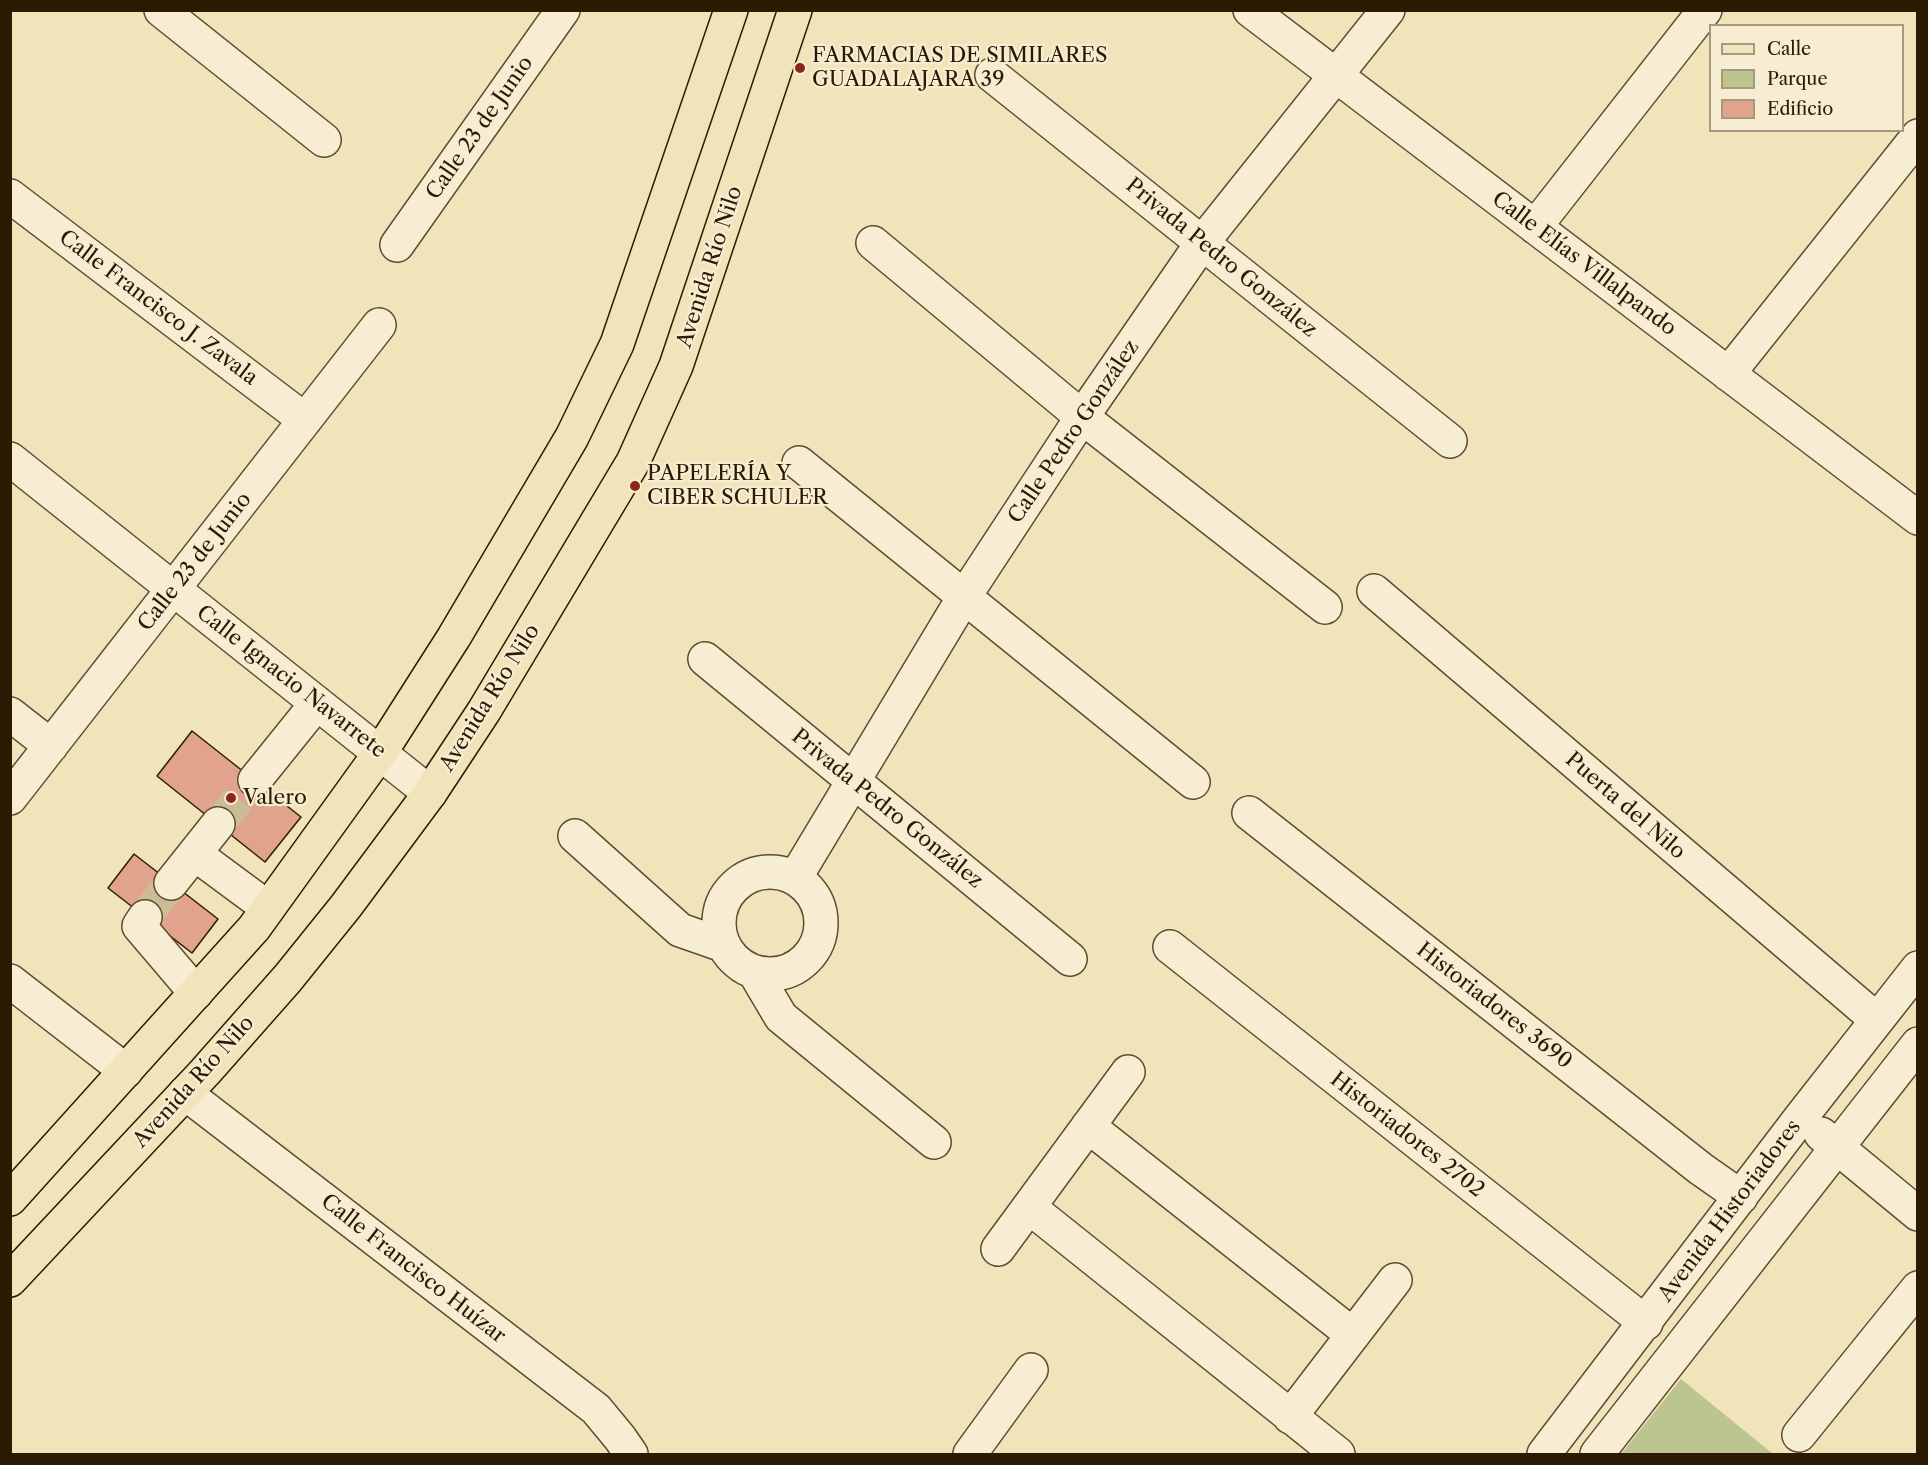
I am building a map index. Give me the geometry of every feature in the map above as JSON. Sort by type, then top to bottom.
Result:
[{"type":"main road","points":[[10,1199],[254,928],[380,753],[454,637],[572,437],[616,344],[731,10]]},
{"type":"main road","name":"Avenida Río Nilo","points":[[10,1280],[185,1093],[288,978],[346,906],[430,793],[484,711],[633,462],[676,366],[795,10]]},
{"type":"street","points":[[161,10],[324,140]]},
{"type":"street","name":"Calle 23 de Junio","points":[[397,245],[562,10]]},
{"type":"street","name":"Calle Elías Villalpando","points":[[1250,10],[1917,518]]},
{"type":"street","name":"Calle Pedro González","points":[[795,878],[964,597],[1082,417],[1202,243],[1388,10]]},
{"type":"street","points":[[1535,227],[1705,10]]},
{"type":"street","name":"Privada Pedro González","points":[[992,75],[1450,441]]},
{"type":"street","points":[[1728,374],[1917,136]]},
{"type":"street","name":"Calle Francisco J. Zavala","points":[[10,196],[305,420]]},
{"type":"street","points":[[873,243],[1082,417],[1325,607]]},
{"type":"street","name":"Calle 23 de Junio","points":[[10,798],[379,325]]},
{"type":"street","name":"Calle Ignacio Navarrete","points":[[10,459],[430,793]]},
{"type":"street","points":[[799,463],[1193,782]]},
{"type":"street","name":"Puerta del Nilo","points":[[1374,591],[1877,1020]]},
{"type":"street","name":"Privada Pedro González","points":[[705,659],[1070,959]]},
{"type":"street","points":[[255,780],[317,703]]},
{"type":"street","points":[[10,714],[51,746]]},
{"type":"street","name":"Historiadores 3690","points":[[1249,813],[1691,1161],[1741,1197]]},
{"type":"street","points":[[171,883],[218,824]]},
{"type":"street","points":[[575,836],[680,930],[723,945]]},
{"type":"street","points":[[195,854],[268,908]]},
{"type":"street","points":[[771,872],[795,878],[814,895],[822,918],[818,943],[803,963],[780,974],[755,973],[736,962],[723,945],[719,919],[727,895],[746,878],[771,872]]},
{"type":"street","points":[[145,916],[139,926],[196,993]]},
{"type":"street","name":"Historiadores 2702","points":[[1170,947],[1646,1323]]},
{"type":"street","name":"Avenida Historiadores","points":[[1544,1455],[1917,968]]},
{"type":"street","points":[[755,973],[781,1017],[934,1142]]},
{"type":"street","points":[[10,981],[126,1071]]},
{"type":"street","name":"Avenida Historiadores","points":[[1597,1455],[1917,1044]]},
{"type":"street","points":[[998,1249],[1128,1072]]},
{"type":"street","name":"Calle Francisco Huízar","points":[[185,1093],[596,1409],[631,1455]]},
{"type":"street","points":[[1801,1117],[1917,1214]]},
{"type":"street","points":[[1088,1126],[1353,1335]]},
{"type":"street","points":[[1029,1207],[1338,1455]]},
{"type":"street","points":[[1290,1417],[1395,1280]]},
{"type":"street","points":[[1799,1435],[1917,1288]]},
{"type":"street","points":[[970,1455],[1031,1370]]},
{"type":"green space","points":[[1681,1379],[1773,1454],[1621,1454]]},
{"type":"building","name":"Valero","points":[[192,731],[301,817],[265,862],[157,776]]},
{"type":"building","points":[[134,854],[218,919],[192,953],[108,888]]},
{"type":"tunnel","points":[[218,824],[255,780]]},
{"type":"tunnel","points":[[145,917],[171,883]]},
{"type":"place","name":"FARMACIAS DE SIMILARES GUADALAJARA 39","points":[[800,68]]},
{"type":"place","name":"PAPELERÍA Y CIBER SCHULER","points":[[635,486]]},
{"type":"place","name":"Valero","points":[[231,798]]}]
